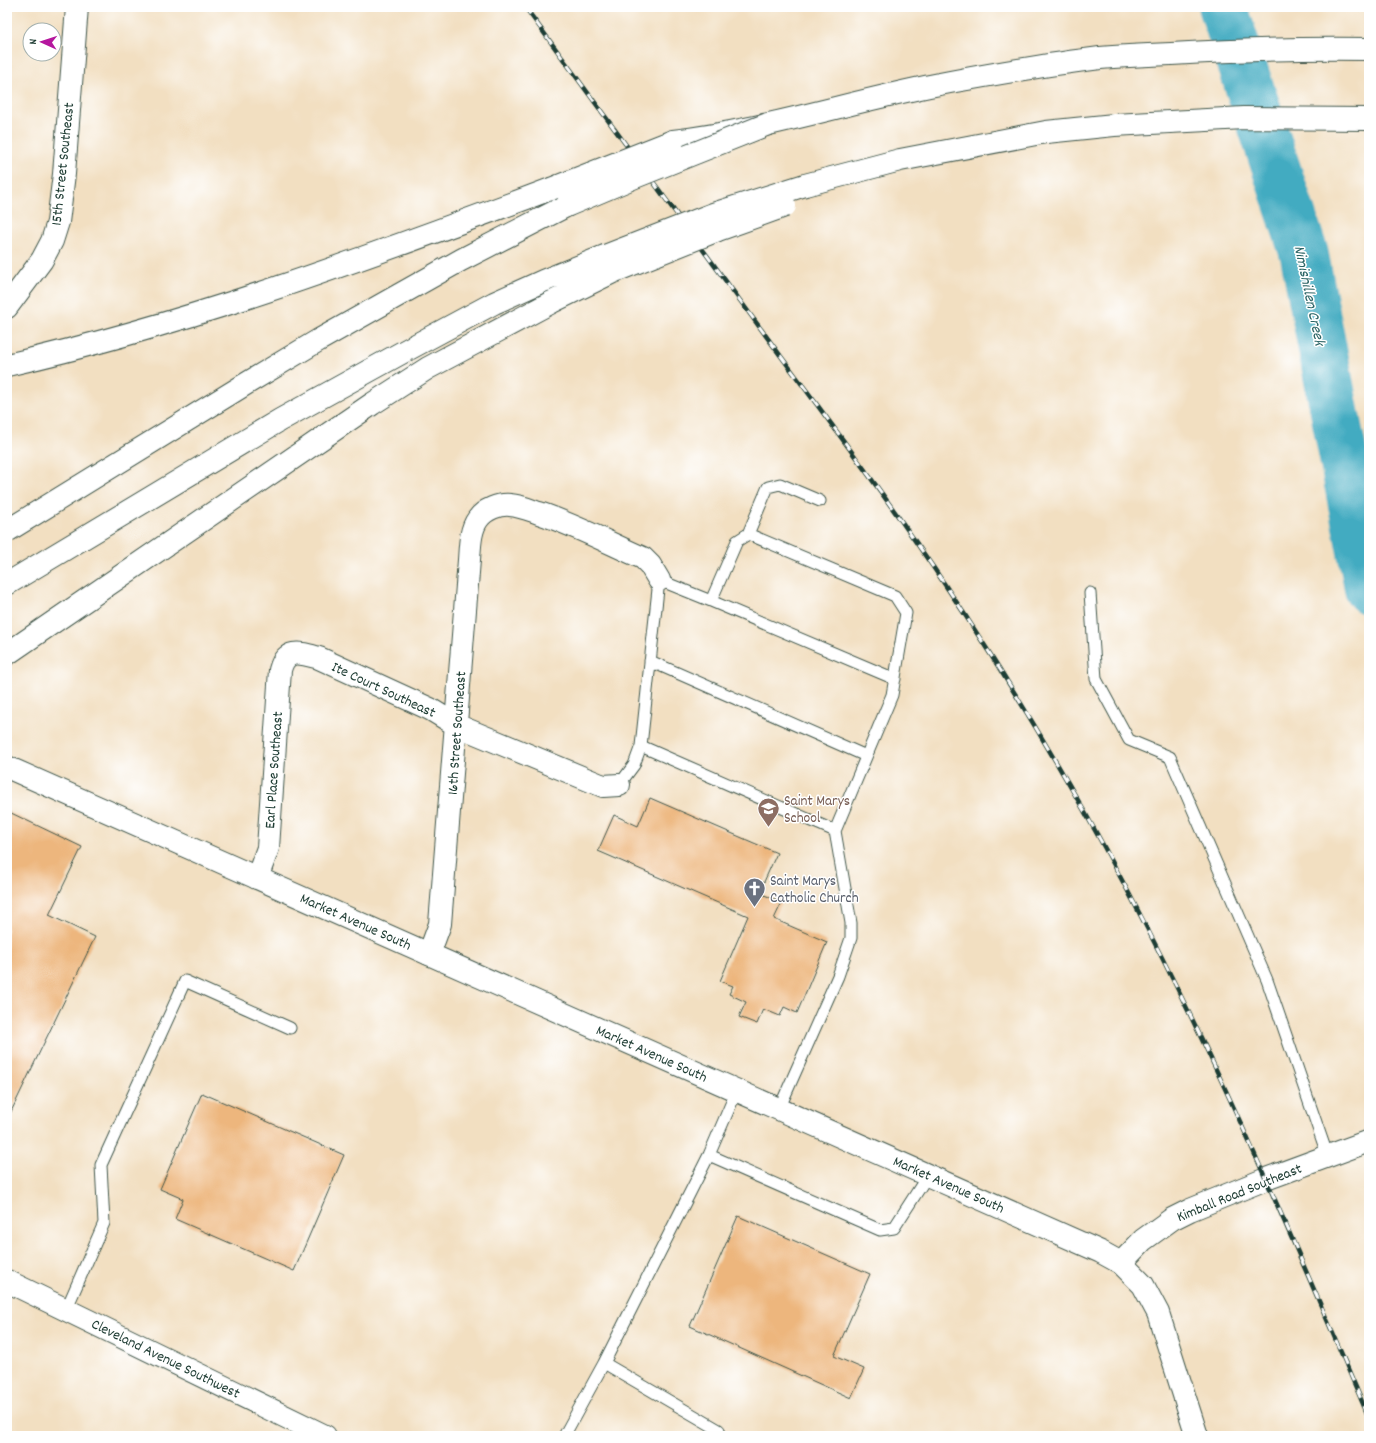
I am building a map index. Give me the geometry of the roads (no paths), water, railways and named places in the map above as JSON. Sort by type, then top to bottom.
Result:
[{"type":"main road","name":"15th Street Southeast","points":[[7,307],[42,260],[52,241],[58,222],[64,174],[77,7]]},
{"type":"main road","points":[[7,365],[110,338],[246,298],[424,236],[672,141],[701,138],[768,124],[872,98],[948,82],[1101,58],[1299,48],[1369,49]]},
{"type":"main road","points":[[7,654],[366,408],[422,372],[552,302],[610,263],[713,214],[808,191],[900,160],[1046,132],[1244,118],[1369,119]]},
{"type":"main road","points":[[7,531],[319,340],[461,260],[566,206],[768,124]]},
{"type":"main road","points":[[7,584],[280,420],[494,303],[543,281],[610,263]]},
{"type":"main road","name":"16th Street Southeast","points":[[430,954],[440,924],[472,530],[478,519],[483,513],[497,506],[520,506],[557,519],[642,558],[650,565],[659,580]]},
{"type":"main road","name":"Ite Court Southeast","points":[[282,661],[290,654],[300,653],[319,658],[430,709],[456,725],[602,786],[619,785]]},
{"type":"main road","name":"Earl Place Southeast","points":[[257,878],[268,848],[279,677],[282,661]]},
{"type":"main road","name":"Market Avenue South","points":[[7,767],[1101,1252],[1121,1263],[1143,1285],[1158,1313],[1198,1436]]},
{"type":"main road","name":"Kimball Road Southeast","points":[[1121,1263],[1143,1240],[1172,1219],[1190,1210],[1266,1179],[1369,1141]]},
{"type":"main road","name":"Cleveland Avenue Southwest","points":[[7,1281],[317,1434]]},
{"type":"lane","points":[[711,601],[737,541],[748,534],[768,487],[780,484],[820,501]]},
{"type":"lane","points":[[748,534],[895,596],[906,613],[892,695],[835,831],[851,923],[851,938],[838,976],[779,1109]]},
{"type":"lane","points":[[619,785],[634,765],[641,746],[659,580],[894,679]]},
{"type":"lane","points":[[1090,593],[1096,679],[1129,740],[1170,757],[1267,980],[1328,1156]]},
{"type":"lane","points":[[650,662],[866,756]]},
{"type":"lane","points":[[641,746],[835,831]]},
{"type":"lane","points":[[66,1310],[104,1223],[101,1166],[185,981],[290,1028]]},
{"type":"lane","points":[[564,1436],[604,1363],[708,1155],[737,1090]]},
{"type":"lane","points":[[708,1155],[880,1230],[894,1228],[928,1175]]},
{"type":"lane","points":[[604,1363],[718,1430],[720,1436]]},
{"type":"waterway","name":"Nimishillen Creek","points":[[1223,7],[1304,253],[1369,590]]},
{"type":"railway","points":[[525,7],[887,501],[967,617],[1028,715],[1110,858],[1190,1015],[1228,1095],[1300,1256],[1369,1418]]},
{"type":"place","name":"Saint Marys School","points":[[768,828]]},
{"type":"place","name":"Saint Marys Catholic Church","points":[[755,908]]}]
